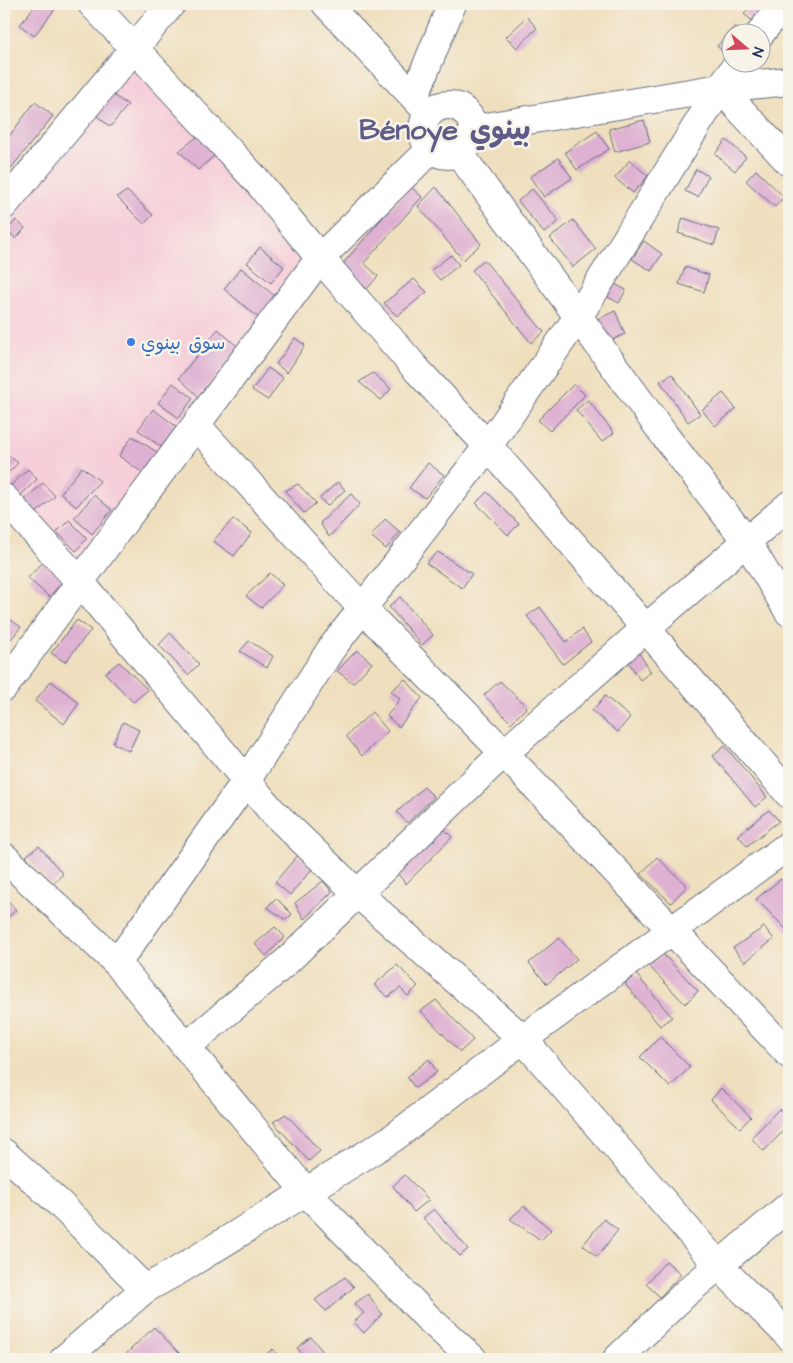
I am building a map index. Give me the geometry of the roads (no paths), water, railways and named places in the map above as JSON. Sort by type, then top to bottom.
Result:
[{"type":"street","points":[[92,4],[258,182],[320,258],[418,371],[488,446],[789,794]]},
{"type":"street","points":[[4,206],[171,4]]},
{"type":"street","points":[[326,4],[422,105],[437,108],[447,105],[457,106],[465,112],[471,120],[474,129],[472,139],[459,154],[449,156],[431,149],[425,141],[422,105],[452,4]]},
{"type":"street","points":[[769,22],[783,4]]},
{"type":"street","points":[[117,963],[246,781],[331,649],[488,446],[578,317],[732,72]]},
{"type":"street","points":[[474,129],[720,88],[789,81]]},
{"type":"street","points":[[720,88],[789,162]]},
{"type":"street","points":[[4,687],[320,258],[431,149]]},
{"type":"street","points":[[459,154],[665,436],[747,542],[789,612]]},
{"type":"street","points":[[196,426],[362,608],[504,753],[789,1054]]},
{"type":"street","points":[[4,498],[80,582],[271,810],[357,893],[523,1038],[719,1266],[789,1336]]},
{"type":"street","points":[[186,1047],[285,963],[504,753],[789,505]]},
{"type":"street","points":[[64,1359],[145,1289],[394,1138],[523,1038],[789,845]]},
{"type":"street","points":[[4,857],[117,963],[306,1192],[428,1318],[473,1359]]},
{"type":"street","points":[[4,1153],[60,1204],[145,1289]]},
{"type":"street","points":[[617,1359],[686,1293],[789,1206]]},
{"type":"place","name":"سوق بينوي","points":[[131,342]]},
{"type":"district","name":"Bénoye بينوي","points":[[445,129]]}]
